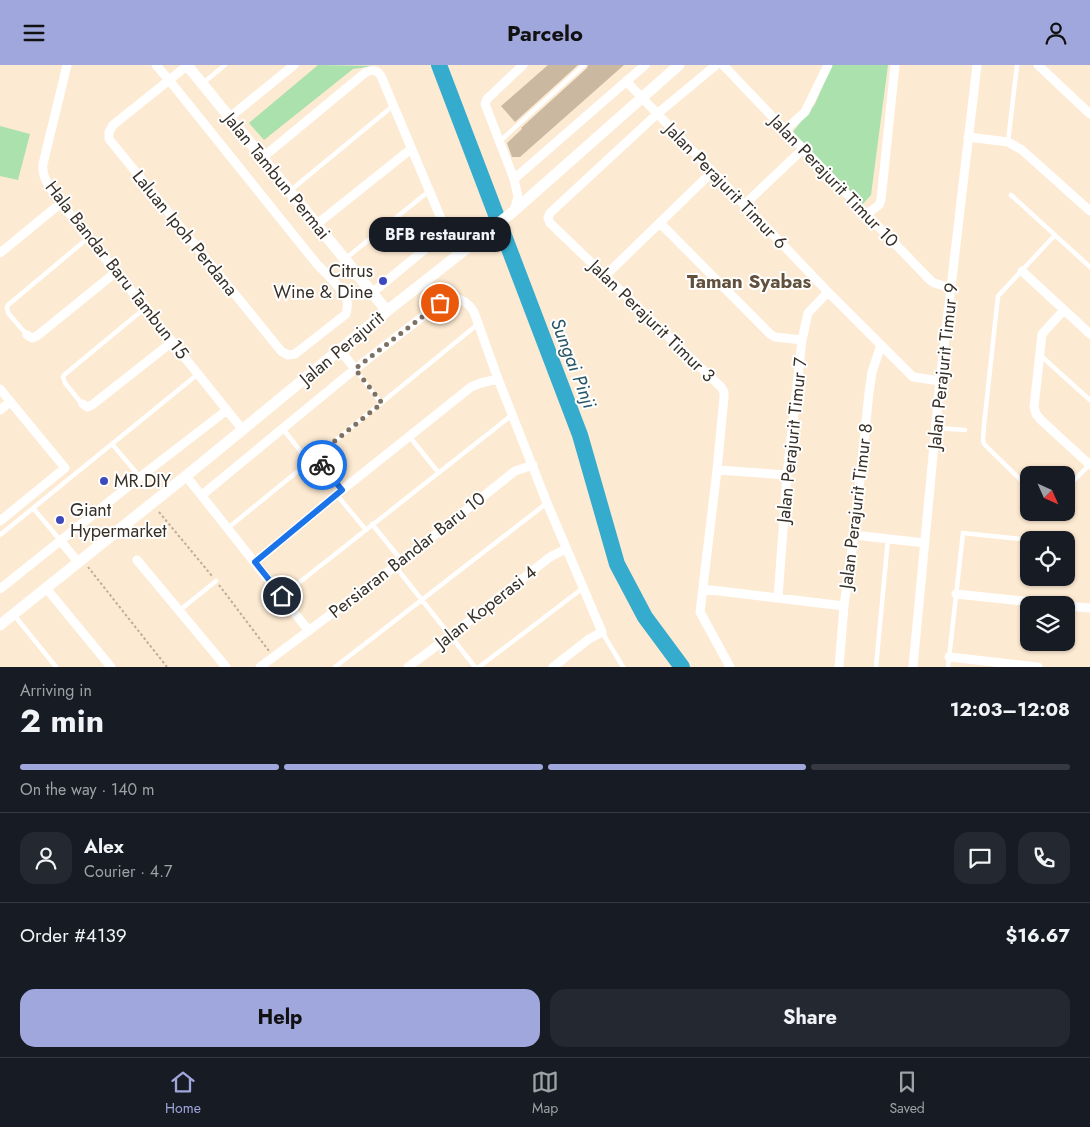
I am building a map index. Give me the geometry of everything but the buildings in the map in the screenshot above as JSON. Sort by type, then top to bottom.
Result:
[{"type":"street","name":"Hala Bandar Baru Tambun 15","points":[[67,65],[42,167],[44,176],[61,203],[88,238],[242,429]]},
{"type":"street","points":[[156,65],[169,80]]},
{"type":"street","name":"Laluan Ipoh Perdana","points":[[169,80],[347,299],[346,313],[298,352],[291,355],[284,353],[111,143],[108,135],[110,128],[187,65]]},
{"type":"street","name":"Jalan Tambun Permai","points":[[187,65],[387,311]]},
{"type":"street","points":[[230,117],[294,65]]},
{"type":"street","points":[[514,211],[518,197],[514,179],[485,107],[487,99],[523,65]]},
{"type":"street","points":[[514,179],[644,65]]},
{"type":"street","name":"Jalan Perajurit","points":[[0,625],[387,311],[514,211],[679,65]]},
{"type":"street","points":[[657,114],[716,65]]},
{"type":"street","name":"Jalan Perajurit Timur 10","points":[[723,65],[784,131],[931,281],[952,288]]},
{"type":"street","points":[[784,131],[805,112],[828,65]]},
{"type":"street","points":[[867,215],[879,205],[881,200],[895,65]]},
{"type":"street","name":"Jalan Perajurit Timur 9","points":[[914,667],[940,381],[976,65]]},
{"type":"street","points":[[1039,65],[1090,114]]},
{"type":"street","points":[[262,157],[366,72],[370,70],[379,72],[444,225],[444,231],[443,234],[372,293]]},
{"type":"street","name":"Jalan Perajurit Timur 6","points":[[626,81],[828,292],[913,377],[940,381]]},
{"type":"street","name":"Jalan Perajurit Timur 3","points":[[657,114],[550,213],[548,218],[550,223],[722,389],[724,397],[717,469],[700,612],[730,667]]},
{"type":"street","points":[[968,137],[1008,143],[1022,150],[1090,211]]},
{"type":"street","points":[[316,224],[412,149]]},
{"type":"street","points":[[744,205],[803,149]]},
{"type":"street","points":[[606,275],[712,172]]},
{"type":"street","points":[[0,253],[61,203]]},
{"type":"street","points":[[660,223],[770,334],[775,337],[802,340]]},
{"type":"street","points":[[1022,271],[1090,334]]},
{"type":"street","points":[[28,335],[32,338],[37,336],[116,272]]},
{"type":"street","name":"Jalan Perajurit Timur 7","points":[[778,597],[787,475],[802,340],[808,313],[828,292]]},
{"type":"street","points":[[202,495],[355,369],[440,303],[448,299],[464,300],[470,305],[479,323],[498,379],[547,503],[602,631],[588,639],[553,667]]},
{"type":"street","points":[[1064,310],[1042,333],[1034,403],[1036,414],[1041,420],[1090,465]]},
{"type":"street","points":[[82,405],[87,407],[92,405],[172,342]]},
{"type":"street","name":"Jalan Perajurit Timur 8","points":[[839,667],[844,606],[854,535],[869,393],[872,372],[881,345]]},
{"type":"street","points":[[340,350],[355,369]]},
{"type":"street","points":[[255,562],[339,492],[471,387],[498,379]]},
{"type":"street","points":[[0,389],[65,468],[0,521]]},
{"type":"street","points":[[0,410],[10,402]]},
{"type":"street","points":[[0,589],[226,410]]},
{"type":"street","name":"Persiaran Bandar Baru 10","points":[[266,665],[399,564],[515,471],[533,465]]},
{"type":"street","points":[[717,469],[787,475]]},
{"type":"street","points":[[186,475],[309,631]]},
{"type":"street","points":[[854,535],[925,543]]},
{"type":"street","points":[[60,540],[80,561]]},
{"type":"street","name":"Jalan Koperasi 4","points":[[408,667],[550,557],[566,549]]},
{"type":"street","points":[[137,559],[226,667]]},
{"type":"street","points":[[46,588],[109,666]]},
{"type":"street","points":[[703,589],[844,606]]},
{"type":"street","points":[[956,594],[1020,601]]},
{"type":"street","points":[[1075,606],[1090,608]]},
{"type":"street","points":[[949,657],[988,664],[1038,667]]},
{"type":"lane","points":[[202,83],[225,65]]},
{"type":"lane","points":[[500,141],[584,65]]},
{"type":"lane","points":[[1008,143],[1017,65]]},
{"type":"lane","points":[[289,191],[394,105]]},
{"type":"lane","points":[[345,259],[429,191]]},
{"type":"lane","points":[[1010,195],[1090,267]]},
{"type":"lane","points":[[1020,479],[985,446],[983,440],[998,296],[1055,235]]},
{"type":"lane","points":[[28,335],[8,313],[8,305],[88,238]]},
{"type":"lane","points":[[82,405],[64,383],[64,375],[145,308]]},
{"type":"lane","points":[[228,528],[479,323]]},
{"type":"lane","points":[[1039,354],[1090,400]]},
{"type":"lane","points":[[355,369],[382,403]]},
{"type":"lane","points":[[0,535],[198,374]]},
{"type":"lane","points":[[282,596],[513,414]]},
{"type":"lane","points":[[936,427],[965,430]]},
{"type":"lane","points":[[283,429],[309,462]]},
{"type":"lane","points":[[410,436],[438,473]]},
{"type":"lane","points":[[112,445],[140,477]]},
{"type":"lane","points":[[315,457],[366,530]]},
{"type":"lane","points":[[1075,480],[1090,465]]},
{"type":"lane","points":[[335,667],[547,503]]},
{"type":"lane","points":[[33,508],[60,540]]},
{"type":"lane","points":[[372,524],[422,600],[475,667]]},
{"type":"lane","points":[[948,667],[963,533],[1020,539]]},
{"type":"lane","points":[[876,667],[888,539]]},
{"type":"lane","points":[[180,610],[216,581]]},
{"type":"lane","points":[[479,667],[582,588]]},
{"type":"lane","points":[[13,614],[56,667]]},
{"type":"lane","points":[[602,631],[622,667]]},
{"type":"path","points":[[80,561],[167,667]]},
{"type":"green space","points":[[318,65],[375,66],[353,69],[264,140],[249,123]]},
{"type":"green space","points":[[832,65],[888,65],[871,195],[862,205],[792,133],[815,104]]},
{"type":"green space","points":[[0,126],[30,134],[18,180],[0,176]]},
{"type":"waterway","name":"Sungai Pinji","points":[[439,65],[580,435],[617,564],[645,617],[682,667]]},
{"type":"way so far","points":[[322,465],[315,457],[382,403],[355,369],[440,303]]},
{"type":"place","name":"Citrus Wine & Dine","points":[[383,281]]},
{"type":"place","name":"BFB restaurant","points":[[440,303]]},
{"type":"place","name":"MR.DIY","points":[[104,481]]},
{"type":"place","name":"Giant Hypermarket","points":[[60,520]]},
{"type":"district","name":"Taman Syabas","points":[[749,281]]},
{"type":"route","points":[[282,596],[255,562],[342,490],[322,465]]}]
